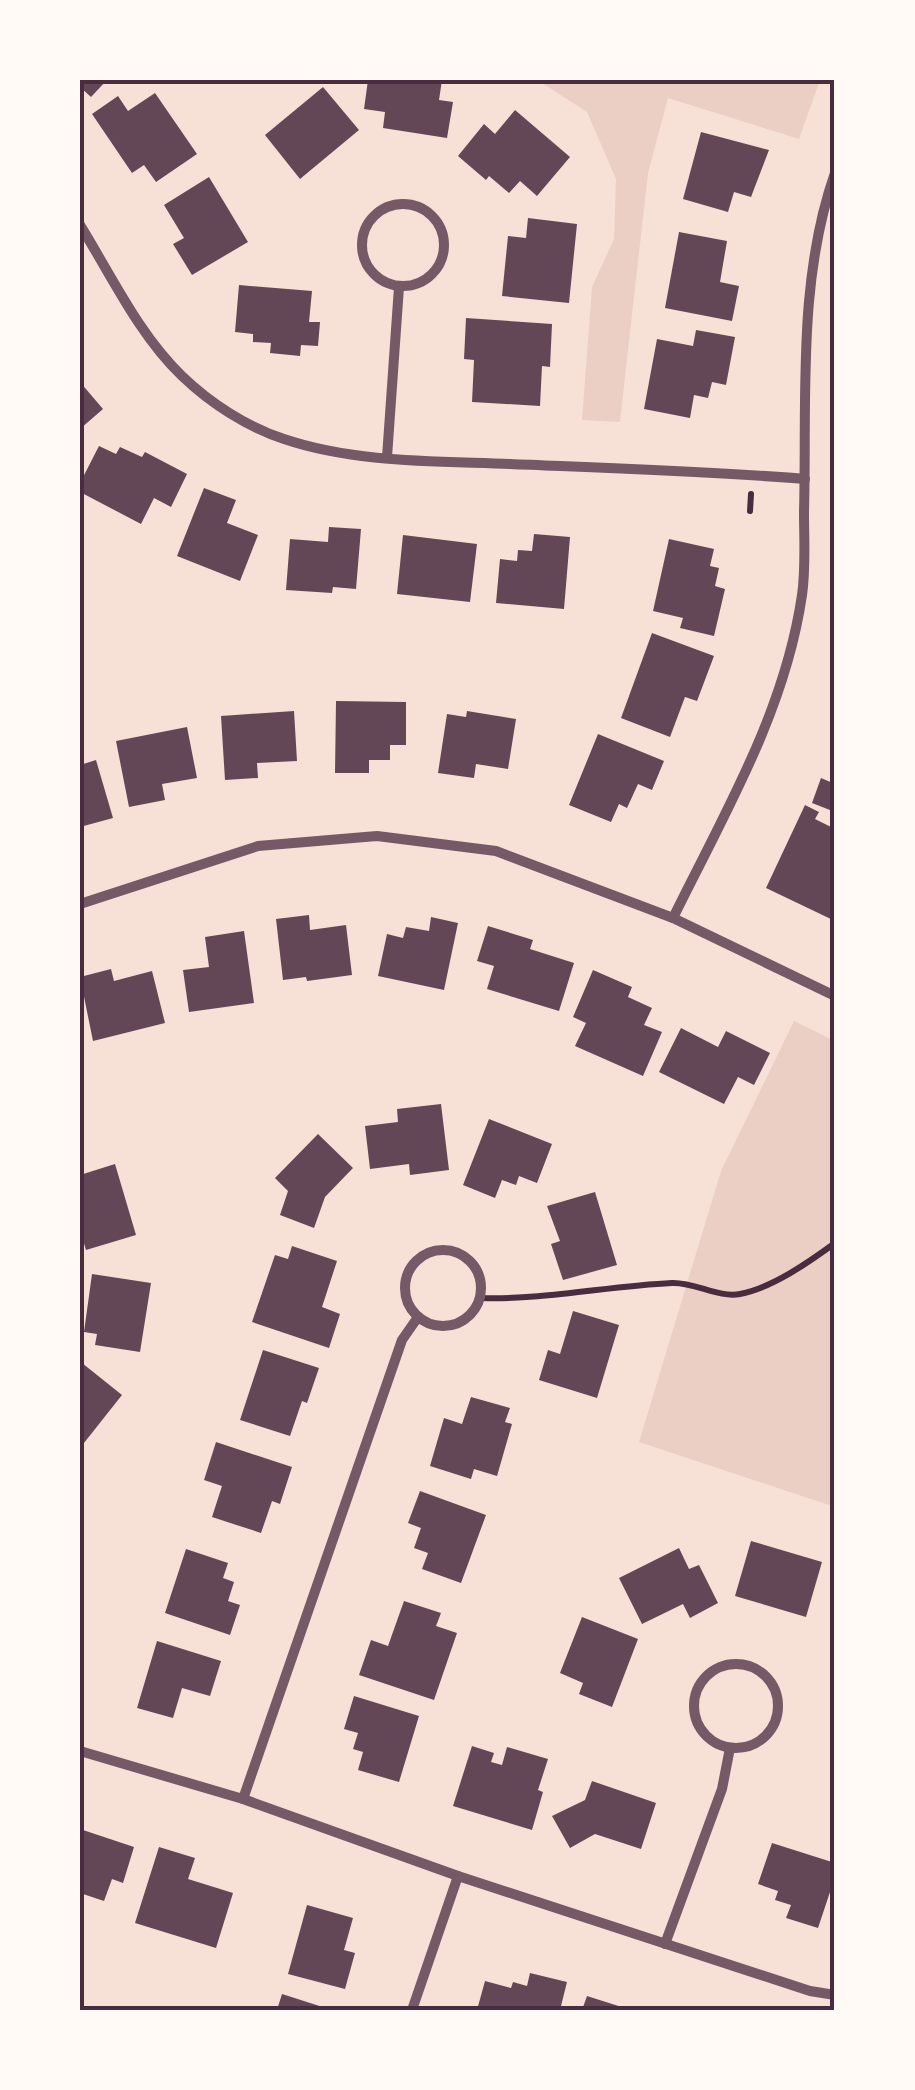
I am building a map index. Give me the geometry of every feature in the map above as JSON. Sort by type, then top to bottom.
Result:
[{"type":"street","points":[[672,918],[759,744],[788,666],[802,592],[807,320],[814,260],[835,173]]},
{"type":"street","points":[[408,204],[433,216],[445,242],[437,270],[427,280],[399,287],[376,276],[362,254],[362,242],[365,228],[382,209],[408,204]]},
{"type":"street","points":[[80,225],[146,333],[180,375],[243,422],[283,439],[387,457],[805,478]]},
{"type":"street","points":[[387,457],[399,287]]},
{"type":"street","points":[[80,904],[258,846],[377,836],[496,851],[672,918],[835,996]]},
{"type":"street","points":[[437,1250],[450,1250],[472,1262],[482,1286],[480,1298],[466,1320],[454,1325],[429,1324],[418,1317],[406,1296],[408,1271],[416,1261],[437,1250]]},
{"type":"street","points":[[243,1799],[402,1340],[418,1317]]},
{"type":"street","points":[[744,1665],[768,1680],[778,1706],[768,1732],[758,1742],[730,1748],[707,1737],[700,1728],[694,1704],[704,1678],[716,1669],[744,1665]]},
{"type":"street","points":[[666,1944],[722,1788],[730,1748]]},
{"type":"street","points":[[80,1752],[243,1799],[458,1876],[810,1991],[835,1994]]},
{"type":"street","points":[[412,2010],[458,1876]]},
{"type":"path","points":[[480,1298],[521,1300],[560,1292],[678,1283],[738,1295],[771,1282],[835,1244]]},
{"type":"shaded area","points":[[537,80],[820,80],[799,139],[668,98],[648,173],[620,422],[582,420],[592,287],[614,239],[616,179],[587,112]]},
{"type":"shaded area","points":[[794,1021],[835,1041],[835,1507],[639,1442],[721,1171]]},
{"type":"building","points":[[80,80],[107,80],[91,97],[80,87]]},
{"type":"building","points":[[368,80],[442,80],[439,100],[453,102],[447,138],[383,128],[385,112],[364,109]]},
{"type":"building","points":[[323,87],[359,130],[300,179],[265,135]]},
{"type":"building","points":[[155,93],[197,154],[156,182],[144,165],[132,173],[92,114],[118,96],[128,111]]},
{"type":"building","points":[[515,110],[570,157],[537,196],[520,181],[509,193],[458,156],[484,124],[495,134]]},
{"type":"building","points":[[701,132],[769,150],[751,197],[734,192],[728,212],[683,199]]},
{"type":"building","points":[[209,177],[248,242],[192,275],[173,244],[184,238],[164,205]]},
{"type":"building","points":[[528,218],[577,224],[569,303],[502,296],[508,236],[526,238]]},
{"type":"building","points":[[679,232],[727,241],[720,282],[739,286],[732,321],[665,308]]},
{"type":"building","points":[[239,285],[312,291],[309,322],[320,322],[318,346],[301,345],[300,356],[270,353],[271,343],[253,342],[253,334],[235,332]]},
{"type":"building","points":[[466,318],[552,324],[550,367],[542,366],[540,406],[472,402],[474,360],[464,359]]},
{"type":"building","points":[[696,330],[735,337],[726,385],[712,382],[708,398],[694,395],[690,418],[644,409],[657,339],[693,346]]},
{"type":"building","points":[[80,382],[103,409],[80,429]]},
{"type":"building","points":[[99,446],[116,454],[120,447],[142,457],[145,452],[187,474],[171,507],[154,498],[141,524],[80,492],[80,483]]},
{"type":"building","points":[[204,488],[236,500],[227,523],[258,535],[240,581],[177,556]]},
{"type":"building","points":[[329,527],[361,529],[356,589],[333,587],[332,593],[286,590],[290,539],[328,542]]},
{"type":"building","points":[[534,534],[570,537],[564,609],[496,603],[500,559],[517,561],[518,550],[532,551]]},
{"type":"building","points":[[403,535],[477,544],[470,602],[397,594]]},
{"type":"building","points":[[669,539],[714,549],[710,566],[719,568],[715,586],[725,589],[714,636],[680,628],[683,618],[653,611]]},
{"type":"building","points":[[652,633],[714,656],[697,701],[685,697],[670,737],[621,718]]},
{"type":"building","points":[[336,701],[406,702],[406,745],[390,745],[390,760],[369,760],[369,773],[335,773]]},
{"type":"building","points":[[294,711],[297,761],[257,763],[258,778],[225,780],[221,716]]},
{"type":"building","points":[[467,711],[516,719],[508,769],[476,764],[474,778],[438,773],[447,714],[466,717]]},
{"type":"building","points":[[187,727],[197,778],[162,784],[165,800],[129,807],[116,741]]},
{"type":"building","points":[[598,734],[664,761],[652,790],[638,784],[627,808],[619,804],[611,822],[569,805]]},
{"type":"building","points":[[96,760],[113,818],[80,827],[80,765]]},
{"type":"building","points":[[821,778],[835,784],[835,812],[812,803]]},
{"type":"building","points":[[805,805],[819,812],[815,819],[835,829],[835,921],[766,888]]},
{"type":"building","points":[[309,915],[310,930],[346,925],[352,975],[283,980],[276,919]]},
{"type":"building","points":[[431,917],[458,923],[444,990],[378,976],[387,934],[403,938],[406,927],[429,931]]},
{"type":"building","points":[[488,926],[533,940],[530,949],[574,963],[559,1011],[487,989],[494,966],[477,961]]},
{"type":"building","points":[[244,931],[254,1003],[189,1012],[183,970],[209,967],[205,937]]},
{"type":"building","points":[[111,969],[114,981],[152,971],[165,1023],[93,1041],[80,977]]},
{"type":"building","points":[[593,970],[632,987],[628,997],[652,1008],[644,1025],[662,1032],[643,1076],[575,1046],[586,1023],[573,1017]]},
{"type":"building","points":[[681,1028],[718,1047],[726,1031],[770,1053],[754,1085],[738,1077],[724,1104],[659,1072]]},
{"type":"building","points":[[441,1104],[449,1170],[410,1175],[409,1164],[370,1169],[365,1126],[398,1122],[397,1109]]},
{"type":"building","points":[[489,1119],[552,1144],[537,1183],[519,1176],[516,1185],[502,1180],[495,1198],[463,1185]]},
{"type":"building","points":[[318,1134],[353,1168],[325,1197],[314,1228],[280,1215],[288,1191],[275,1178]]},
{"type":"building","points":[[115,1164],[136,1235],[86,1250],[80,1230],[80,1175]]},
{"type":"building","points":[[595,1192],[617,1265],[563,1280],[551,1244],[560,1241],[547,1206]]},
{"type":"building","points":[[292,1246],[337,1261],[322,1307],[340,1314],[329,1348],[252,1322],[275,1255],[288,1259]]},
{"type":"building","points":[[92,1274],[151,1283],[140,1352],[95,1345],[97,1334],[84,1332]]},
{"type":"building","points":[[573,1311],[619,1325],[597,1398],[539,1380],[548,1350],[560,1354]]},
{"type":"building","points":[[263,1350],[319,1368],[290,1436],[240,1420]]},
{"type":"building","points":[[82,1363],[122,1395],[80,1448],[80,1366]]},
{"type":"building","points":[[471,1397],[510,1408],[505,1422],[512,1424],[497,1476],[474,1469],[471,1479],[430,1466],[444,1418],[462,1424]]},
{"type":"building","points":[[216,1442],[292,1467],[280,1504],[272,1501],[261,1533],[212,1517],[222,1486],[204,1480]]},
{"type":"building","points":[[420,1491],[486,1515],[461,1583],[422,1569],[428,1553],[414,1548],[421,1528],[408,1523]]},
{"type":"building","points":[[751,1541],[822,1562],[806,1617],[735,1596]]},
{"type":"building","points":[[679,1548],[689,1569],[699,1565],[718,1603],[690,1618],[683,1604],[642,1624],[619,1578]]},
{"type":"building","points":[[186,1549],[228,1563],[223,1578],[234,1582],[228,1601],[240,1605],[230,1635],[165,1613]]},
{"type":"building","points":[[404,1601],[441,1613],[436,1626],[457,1633],[434,1700],[359,1675],[371,1640],[388,1646]]},
{"type":"building","points":[[582,1617],[638,1639],[612,1707],[579,1694],[583,1683],[560,1673]]},
{"type":"building","points":[[157,1641],[221,1661],[210,1696],[182,1688],[173,1718],[137,1708]]},
{"type":"building","points":[[354,1696],[419,1716],[399,1782],[358,1770],[363,1752],[353,1749],[358,1733],[344,1729]]},
{"type":"building","points":[[472,1746],[494,1753],[491,1762],[502,1765],[507,1747],[548,1759],[532,1830],[453,1806]]},
{"type":"building","points":[[592,1781],[656,1803],[641,1849],[595,1834],[570,1848],[552,1816],[585,1800]]},
{"type":"building","points":[[80,1829],[134,1847],[123,1883],[112,1879],[104,1901],[80,1893]]},
{"type":"building","points":[[772,1843],[835,1863],[835,1877],[818,1928],[786,1918],[791,1905],[775,1900],[778,1891],[758,1884]]},
{"type":"building","points":[[159,1847],[195,1858],[188,1879],[233,1893],[216,1948],[135,1923]]},
{"type":"building","points":[[307,1905],[353,1918],[344,1950],[355,1953],[345,1989],[288,1974]]},
{"type":"building","points":[[530,1973],[567,1982],[560,2010],[477,2010],[485,1981],[511,1988],[513,1982],[527,1986]]},
{"type":"building","points":[[282,1994],[329,2009],[329,2010],[277,2010]]},
{"type":"building","points":[[587,1996],[628,2009],[628,2010],[582,2010]]}]
